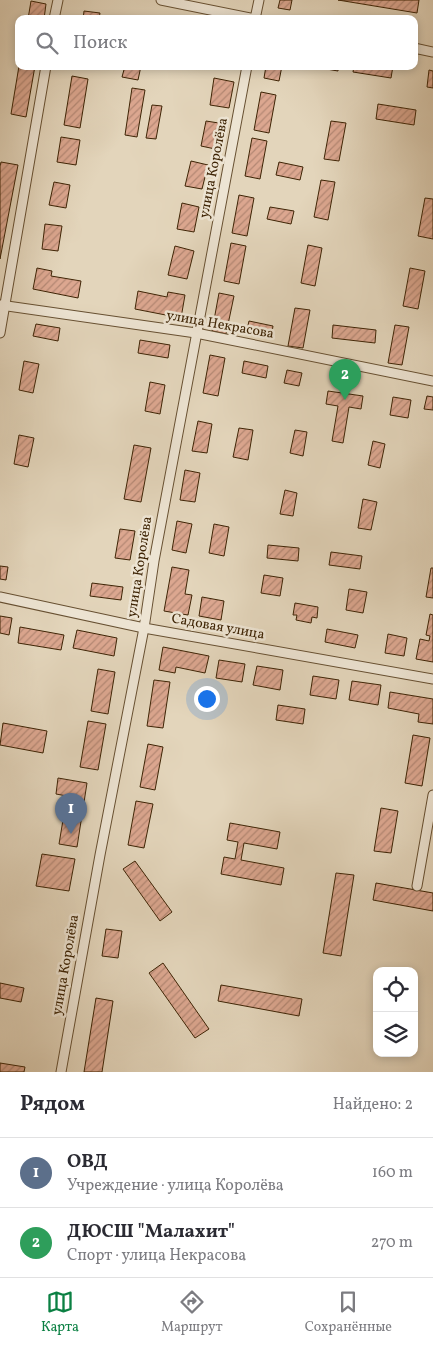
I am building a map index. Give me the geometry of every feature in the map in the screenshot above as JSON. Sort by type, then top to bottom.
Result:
[{"type":"street","points":[[55,15],[58,0]]},
{"type":"street","points":[[161,0],[235,15]]},
{"type":"street","points":[[256,15],[259,0]]},
{"type":"street","points":[[418,49],[433,52]]},
{"type":"street","points":[[0,333],[2,305],[45,70]]},
{"type":"street","name":"улица Королёва","points":[[61,1072],[144,628],[154,562],[196,333],[246,70]]},
{"type":"street","name":"улица Некрасова","points":[[2,305],[196,333],[433,381]]},
{"type":"street","name":"Садовая улица","points":[[0,597],[144,628],[433,679]]},
{"type":"street","points":[[417,886],[433,795]]},
{"type":"building","points":[[280,0],[292,0],[290,10],[278,8]]},
{"type":"building","points":[[338,0],[419,0],[417,13]]},
{"type":"building","points":[[31,1],[46,4],[45,15],[29,15]]},
{"type":"building","points":[[84,11],[100,13],[100,15],[84,15]]},
{"type":"building","points":[[18,70],[34,70],[26,117],[11,114]]},
{"type":"building","points":[[124,70],[140,70],[138,80],[122,77]]},
{"type":"building","points":[[265,70],[281,70],[279,81],[264,78]]},
{"type":"building","points":[[353,70],[392,70],[391,78],[353,72]]},
{"type":"building","points":[[429,70],[433,71],[433,88],[427,87]]},
{"type":"building","points":[[72,76],[88,79],[80,128],[64,125]]},
{"type":"building","points":[[214,78],[234,82],[229,108],[210,105]]},
{"type":"building","points":[[132,88],[145,90],[137,137],[125,135]]},
{"type":"building","points":[[261,92],[276,95],[269,133],[254,130]]},
{"type":"building","points":[[378,104],[416,110],[414,125],[376,119]]},
{"type":"building","points":[[152,105],[162,106],[156,139],[146,138]]},
{"type":"building","points":[[206,121],[225,124],[220,150],[201,146]]},
{"type":"building","points":[[331,121],[346,123],[339,161],[324,159]]},
{"type":"building","points":[[61,137],[80,140],[76,165],[57,162]]},
{"type":"building","points":[[252,138],[267,141],[260,179],[245,176]]},
{"type":"building","points":[[191,161],[208,165],[202,189],[185,186]]},
{"type":"building","points":[[1,162],[18,165],[0,259],[0,166]]},
{"type":"building","points":[[279,162],[303,167],[300,180],[276,175]]},
{"type":"building","points":[[321,180],[335,182],[328,220],[314,217]]},
{"type":"building","points":[[54,182],[70,185],[66,208],[49,205]]},
{"type":"building","points":[[239,195],[254,198],[247,236],[232,233]]},
{"type":"building","points":[[425,198],[433,199],[433,239],[418,236]]},
{"type":"building","points":[[182,203],[199,207],[194,232],[177,229]]},
{"type":"building","points":[[270,207],[294,211],[291,224],[267,219]]},
{"type":"building","points":[[45,224],[62,226],[58,251],[42,249]]},
{"type":"building","points":[[231,243],[246,246],[239,284],[224,281]]},
{"type":"building","points":[[308,245],[322,248],[315,286],[301,283]]},
{"type":"building","points":[[175,246],[194,251],[187,279],[168,275]]},
{"type":"building","points":[[37,268],[52,271],[51,276],[81,281],[78,298],[33,289]]},
{"type":"building","points":[[410,268],[425,271],[418,309],[403,306]]},
{"type":"building","points":[[138,291],[167,297],[168,292],[185,295],[181,318],[135,309]]},
{"type":"building","points":[[219,293],[234,296],[226,334],[212,331]]},
{"type":"building","points":[[295,308],[310,310],[303,348],[288,346]]},
{"type":"building","points":[[249,321],[273,326],[271,338],[246,334]]},
{"type":"building","points":[[36,324],[60,328],[58,341],[33,336]]},
{"type":"building","points":[[333,325],[376,330],[375,343],[332,338]]},
{"type":"building","points":[[395,325],[409,327],[402,365],[388,363]]},
{"type":"building","points":[[140,340],[170,345],[168,358],[138,353]]},
{"type":"building","points":[[210,355],[225,358],[218,396],[203,393]]},
{"type":"building","points":[[24,361],[39,364],[33,393],[19,390]]},
{"type":"building","points":[[244,361],[268,366],[266,378],[242,373]]},
{"type":"building","points":[[287,370],[302,373],[299,386],[284,383]]},
{"type":"building","points":[[150,382],[165,385],[160,414],[145,411]]},
{"type":"building","points":[[328,391],[363,396],[361,409],[349,407],[343,443],[332,441],[338,406],[326,404]]},
{"type":"building","points":[[427,396],[433,397],[433,410],[424,409]]},
{"type":"building","points":[[393,397],[411,400],[408,418],[390,415]]},
{"type":"building","points":[[198,421],[212,424],[207,453],[192,451]]},
{"type":"building","points":[[239,428],[253,430],[248,460],[233,457]]},
{"type":"building","points":[[295,430],[307,432],[303,456],[290,453]]},
{"type":"building","points":[[19,435],[34,438],[28,467],[14,464]]},
{"type":"building","points":[[373,441],[385,444],[380,468],[368,465]]},
{"type":"building","points":[[134,445],[151,448],[141,502],[124,499]]},
{"type":"building","points":[[185,470],[200,473],[195,502],[180,500]]},
{"type":"building","points":[[285,490],[297,493],[293,516],[280,514]]},
{"type":"building","points":[[363,499],[377,502],[371,530],[358,528]]},
{"type":"building","points":[[177,521],[192,524],[186,553],[172,550]]},
{"type":"building","points":[[214,524],[229,527],[224,556],[209,553]]},
{"type":"building","points":[[120,529],[135,531],[130,560],[115,558]]},
{"type":"building","points":[[268,545],[299,548],[298,561],[267,558]]},
{"type":"building","points":[[331,552],[362,556],[360,569],[329,565]]},
{"type":"building","points":[[0,566],[8,567],[6,580],[0,579]]},
{"type":"building","points":[[172,567],[189,570],[185,594],[192,595],[188,615],[164,611]]},
{"type":"building","points":[[431,568],[433,568],[433,598],[426,597]]},
{"type":"building","points":[[264,575],[283,578],[280,596],[261,593]]},
{"type":"building","points":[[92,583],[123,587],[121,600],[90,596]]},
{"type":"building","points":[[349,589],[367,592],[363,613],[346,610]]},
{"type":"building","points":[[202,597],[224,601],[221,620],[199,616]]},
{"type":"building","points":[[295,603],[318,607],[317,618],[312,617],[311,623],[296,620],[297,615],[293,615]]},
{"type":"building","points":[[430,614],[433,615],[433,662],[416,659],[420,639],[429,641],[430,636],[426,635]]},
{"type":"building","points":[[0,616],[12,618],[9,635],[0,633]]},
{"type":"building","points":[[20,627],[64,635],[61,650],[18,643]]},
{"type":"building","points":[[327,629],[358,635],[355,648],[325,642]]},
{"type":"building","points":[[77,630],[117,638],[114,656],[73,648]]},
{"type":"building","points":[[388,634],[407,638],[404,656],[385,653]]},
{"type":"building","points":[[163,647],[209,656],[205,673],[176,667],[175,673],[159,670]]},
{"type":"building","points":[[219,660],[245,664],[242,682],[216,678]]},
{"type":"building","points":[[257,666],[283,670],[280,690],[253,685]]},
{"type":"building","points":[[98,669],[115,672],[108,714],[91,711]]},
{"type":"building","points":[[313,676],[339,680],[336,699],[310,695]]},
{"type":"building","points":[[154,680],[170,682],[163,728],[147,726]]},
{"type":"building","points":[[352,681],[381,685],[378,705],[349,700]]},
{"type":"building","points":[[390,692],[433,699],[433,724],[418,722],[419,714],[388,708]]},
{"type":"building","points":[[278,705],[305,709],[303,724],[276,720]]},
{"type":"building","points":[[88,721],[106,724],[98,770],[80,767]]},
{"type":"building","points":[[3,723],[47,731],[43,753],[0,745]]},
{"type":"building","points":[[413,735],[430,738],[422,786],[405,783]]},
{"type":"building","points":[[148,744],[163,747],[155,790],[140,787]]},
{"type":"building","points":[[58,778],[87,783],[77,847],[59,844],[67,796],[56,794]]},
{"type":"building","points":[[136,801],[153,804],[144,848],[128,845]]},
{"type":"building","points":[[381,808],[398,811],[391,853],[374,851]]},
{"type":"building","points":[[230,823],[280,832],[277,849],[244,843],[241,860],[284,868],[281,885],[221,874],[224,857],[235,859],[238,842],[227,840]]},
{"type":"building","points":[[42,854],[75,859],[69,891],[36,886]]},
{"type":"building","points":[[135,861],[172,912],[160,921],[123,869]]},
{"type":"building","points":[[336,873],[354,875],[341,956],[323,953]]},
{"type":"building","points":[[376,883],[433,893],[433,911],[373,900]]},
{"type":"building","points":[[106,929],[122,931],[118,958],[102,956]]},
{"type":"building","points":[[163,963],[209,1029],[195,1038],[149,973]]},
{"type":"building","points":[[0,983],[24,988],[21,1002],[0,998]]},
{"type":"building","points":[[221,985],[302,999],[299,1016],[218,1001]]},
{"type":"building","points":[[96,998],[113,1001],[102,1072],[84,1072]]},
{"type":"building","points":[[0,1063],[25,1067],[24,1072],[0,1072]]},
{"type":"place","name":"ДЮСШ \"Малахит\"","points":[[345,400]]},
{"type":"place","name":"ОВД","points":[[71,834]]}]
